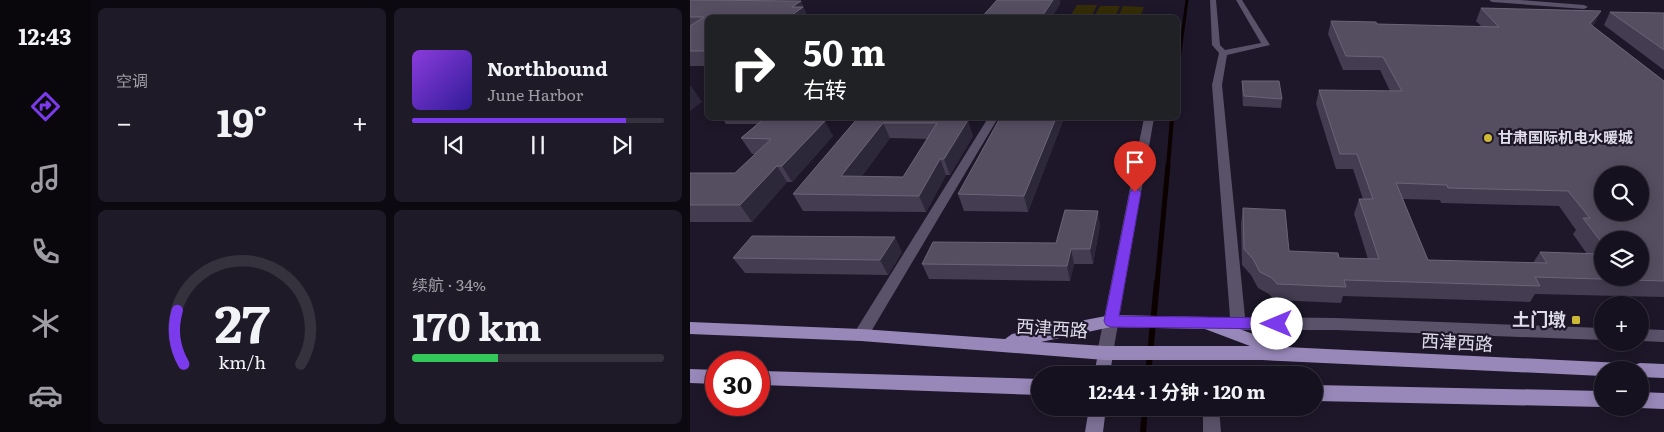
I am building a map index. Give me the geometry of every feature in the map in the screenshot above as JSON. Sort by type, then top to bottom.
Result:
[{"type":"main road","points":[[997,345],[1111,321],[1206,323],[1290,355]]},
{"type":"main road","name":"西津西路","points":[[690,328],[861,335],[1105,353],[1290,355],[1594,369]]},
{"type":"main road","points":[[1649,370],[1664,371]]},
{"type":"main road","points":[[690,376],[705,377]]},
{"type":"main road","points":[[770,378],[1031,387]]},
{"type":"main road","points":[[1323,393],[1594,399]]},
{"type":"main road","points":[[1649,400],[1664,401]]},
{"type":"street","points":[[1212,0],[1216,45],[1223,53]]},
{"type":"street","points":[[1223,53],[1266,46],[1239,0]]},
{"type":"street","points":[[1492,0],[1584,7]]},
{"type":"street","points":[[1223,53],[1217,85],[1238,324]]},
{"type":"street","points":[[861,335],[992,120]]},
{"type":"street","points":[[1103,366],[1149,120]]},
{"type":"street","points":[[1206,323],[1336,324],[1594,334]]},
{"type":"street","points":[[1649,335],[1664,336]]},
{"type":"street","points":[[1094,432],[1097,416]]},
{"type":"street","points":[[1211,416],[1212,432]]},
{"type":"shaded area","points":[[1077,5],[1097,5],[1092,15],[1071,15]]},
{"type":"shaded area","points":[[1100,6],[1120,6],[1116,15],[1095,15]]},
{"type":"shaded area","points":[[1123,6],[1144,7],[1141,15],[1119,15]]},
{"type":"building","points":[[690,0],[801,1],[792,7],[803,7],[792,15],[705,15],[705,51],[690,51],[690,26],[704,17],[690,17]]},
{"type":"building","points":[[997,0],[1053,0],[1043,15],[984,15]]},
{"type":"building","points":[[1481,8],[1601,11],[1590,24],[1664,81],[1664,281],[1649,281],[1649,231],[1594,232],[1583,218],[1590,218],[1568,191],[1448,188],[1447,185],[1396,183],[1428,260],[1547,263],[1540,252],[1594,254],[1594,279],[1535,277],[1540,286],[1344,280],[1346,287],[1277,284],[1272,278],[1260,272],[1253,259],[1244,249],[1243,208],[1285,210],[1289,251],[1338,253],[1339,258],[1379,259],[1359,199],[1373,199],[1357,154],[1340,154],[1319,90],[1402,91],[1383,57],[1346,56],[1331,21],[1376,22],[1377,24],[1499,27]]},
{"type":"building","points":[[1610,12],[1664,13],[1664,50]]},
{"type":"building","points":[[1242,81],[1279,81],[1282,99],[1244,96]]},
{"type":"building","points":[[763,120],[825,121],[782,166],[777,166],[740,205],[690,205],[690,173],[735,173],[771,139],[741,138]]},
{"type":"building","points":[[856,120],[968,120],[944,159],[940,159],[919,196],[793,194]],"holes":[[[883,123],[937,123],[903,177],[841,176]]]},
{"type":"building","points":[[999,120],[1055,120],[1024,196],[958,194]]},
{"type":"building","points":[[1065,210],[1098,211],[1090,249],[1071,249],[1067,266],[922,264],[933,242],[1056,243]]},
{"type":"building","points":[[752,236],[895,237],[880,260],[733,258]]},
{"type":"waterway","points":[[1180,52],[1187,0]]},
{"type":"waterway","points":[[1168,166],[1172,120]]},
{"type":"waterway","points":[[1157,284],[1168,165]]},
{"type":"waterway","points":[[1149,366],[1157,282]]},
{"type":"waterway","points":[[1143,432],[1144,416]]},
{"type":"place","name":"甘肃国际机电水暖城","points":[[1488,138]]},
{"type":"place","name":"土门墩","points":[[1576,320]]},
{"type":"route","points":[[1135,192],[1111,321],[1277,324]]}]
